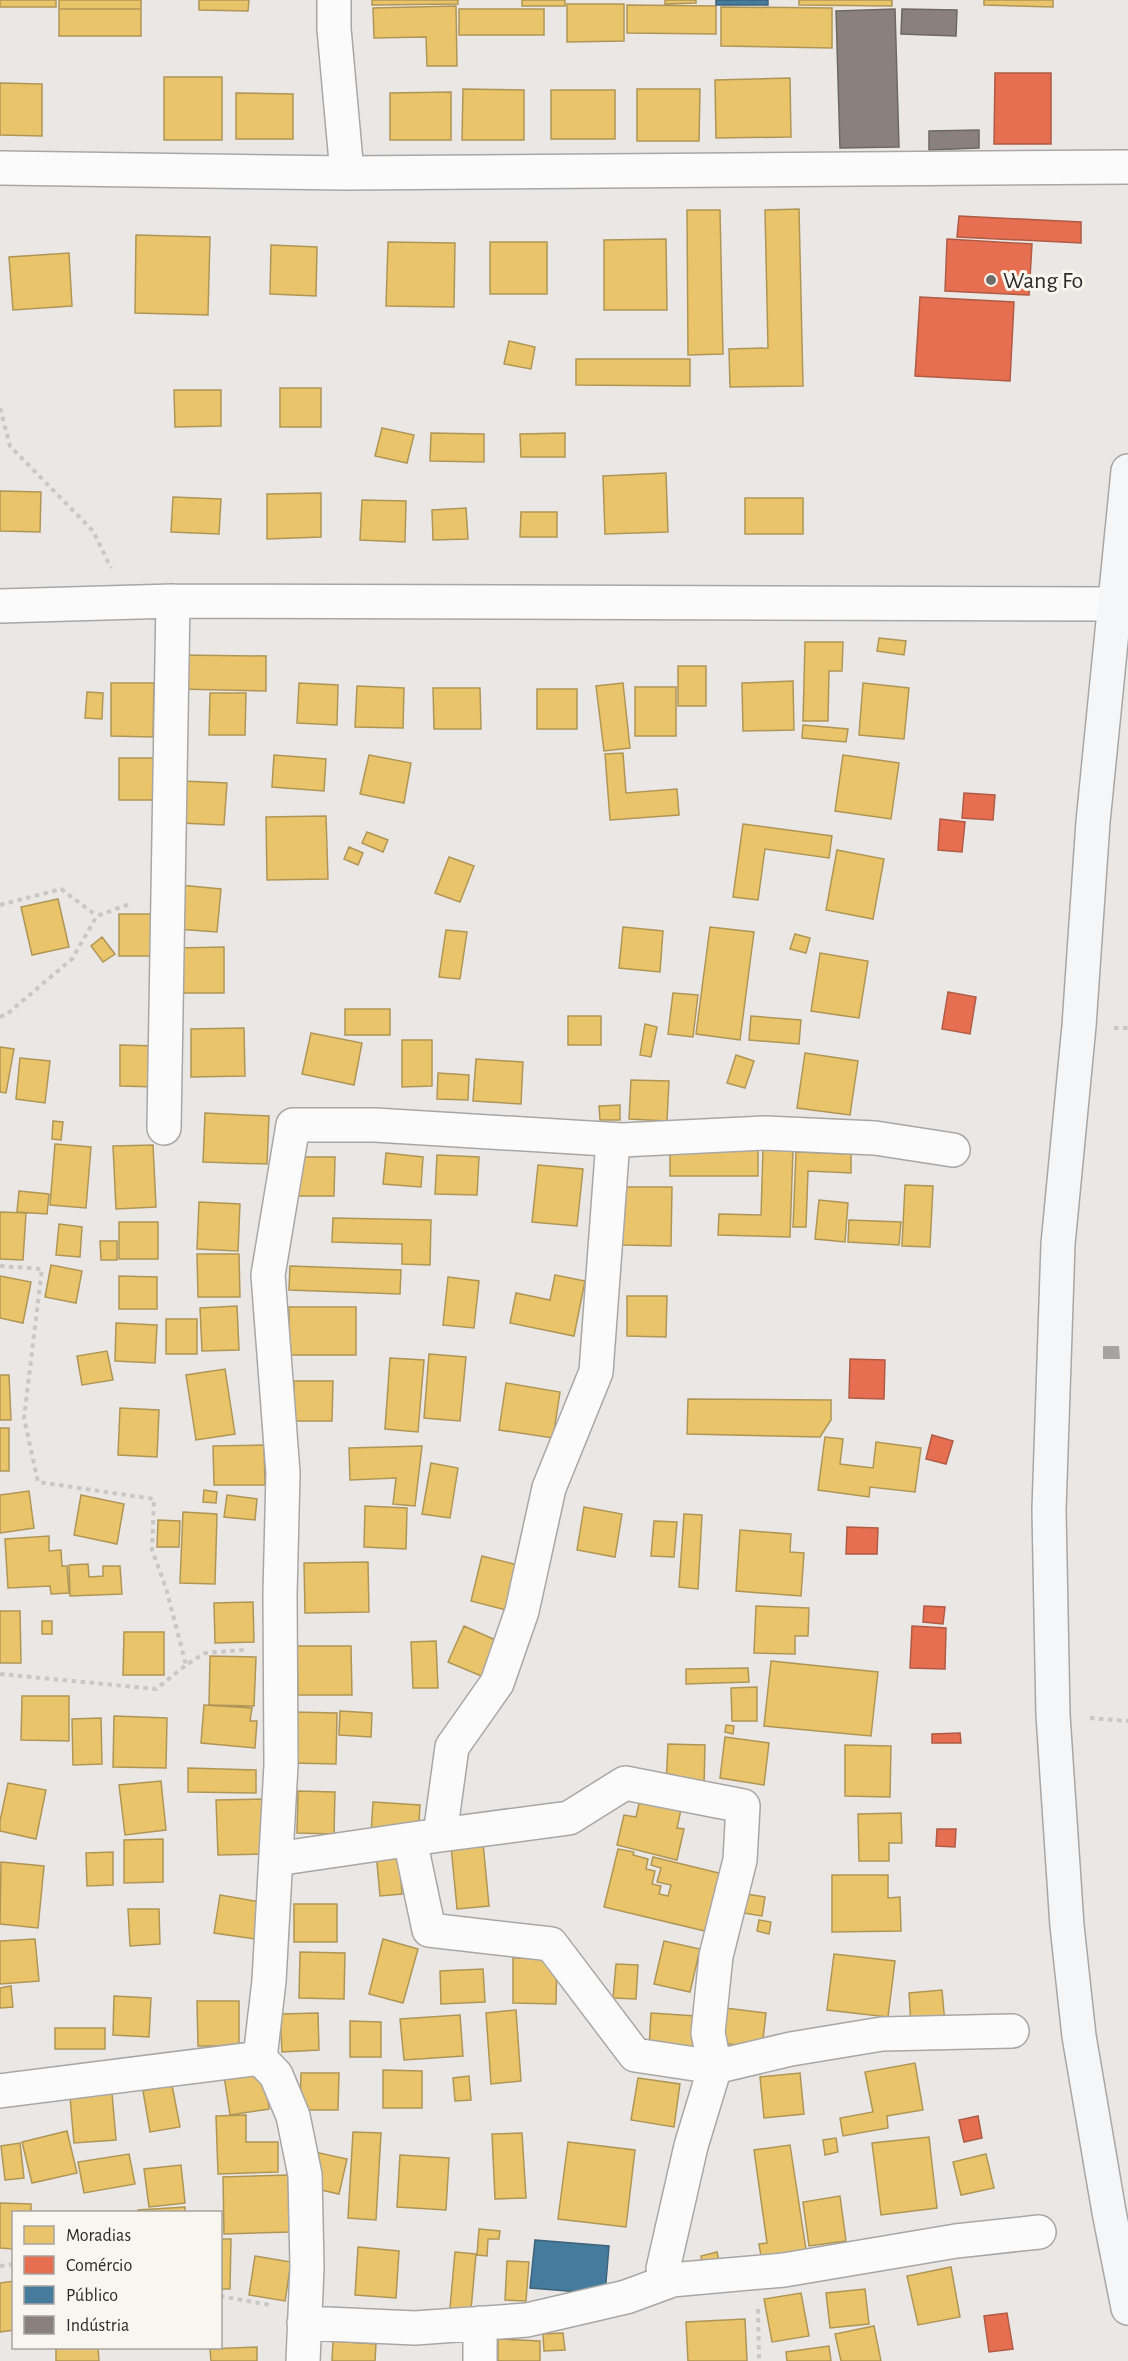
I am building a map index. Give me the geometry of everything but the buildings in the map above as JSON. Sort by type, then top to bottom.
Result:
[{"type":"main road","points":[[1128,471],[1094,822],[1079,1026],[1058,1244],[1049,1510],[1053,1715],[1067,1926],[1079,2036],[1128,2308]]},
{"type":"street","points":[[334,0],[334,29],[347,173]]},
{"type":"street","points":[[0,168],[347,173],[1128,167]]},
{"type":"street","points":[[164,1128],[173,601]]},
{"type":"street","points":[[0,606],[173,601],[1115,604]]},
{"type":"street","points":[[303,2361],[307,2267],[305,2175],[293,2116],[276,2075],[260,2058],[269,1981],[281,1765],[283,1473],[268,1275],[293,1125],[375,1125],[613,1140],[765,1133],[875,1138],[953,1150]]},
{"type":"street","points":[[613,1140],[596,1372],[549,1488],[522,1611],[497,1683],[452,1747],[425,1838],[429,1930],[550,1944],[635,2055],[715,2067],[791,2049],[882,2034],[1012,2031]]},
{"type":"street","points":[[276,1858],[569,1818],[625,1784],[743,1806],[740,1860],[716,1956],[708,2033],[715,2067],[692,2146],[663,2269],[671,2280],[784,2270],[956,2241],[1039,2232]]},
{"type":"street","points":[[0,2091],[260,2058]]},
{"type":"street","points":[[304,2320],[414,2328],[527,2320],[626,2297],[675,2279]]},
{"type":"street","points":[[480,2323],[480,2361]]},
{"type":"path","points":[[0,408],[10,447],[93,531],[128,604]]},
{"type":"path","points":[[0,905],[61,889],[97,915]]},
{"type":"path","points":[[0,1017],[7,1014],[72,959],[97,915],[144,899],[168,895]]},
{"type":"path","points":[[0,1266],[42,1269],[24,1418],[38,1482],[154,1498],[152,1550],[166,1588],[186,1665]]},
{"type":"path","points":[[0,1674],[156,1689],[205,1653],[281,1647]]},
{"type":"path","points":[[756,2272],[759,2361]]},
{"type":"path","points":[[222,2296],[280,2306],[304,2320]]},
{"type":"place","name":"Wang Fo","points":[[991,280]]}]
